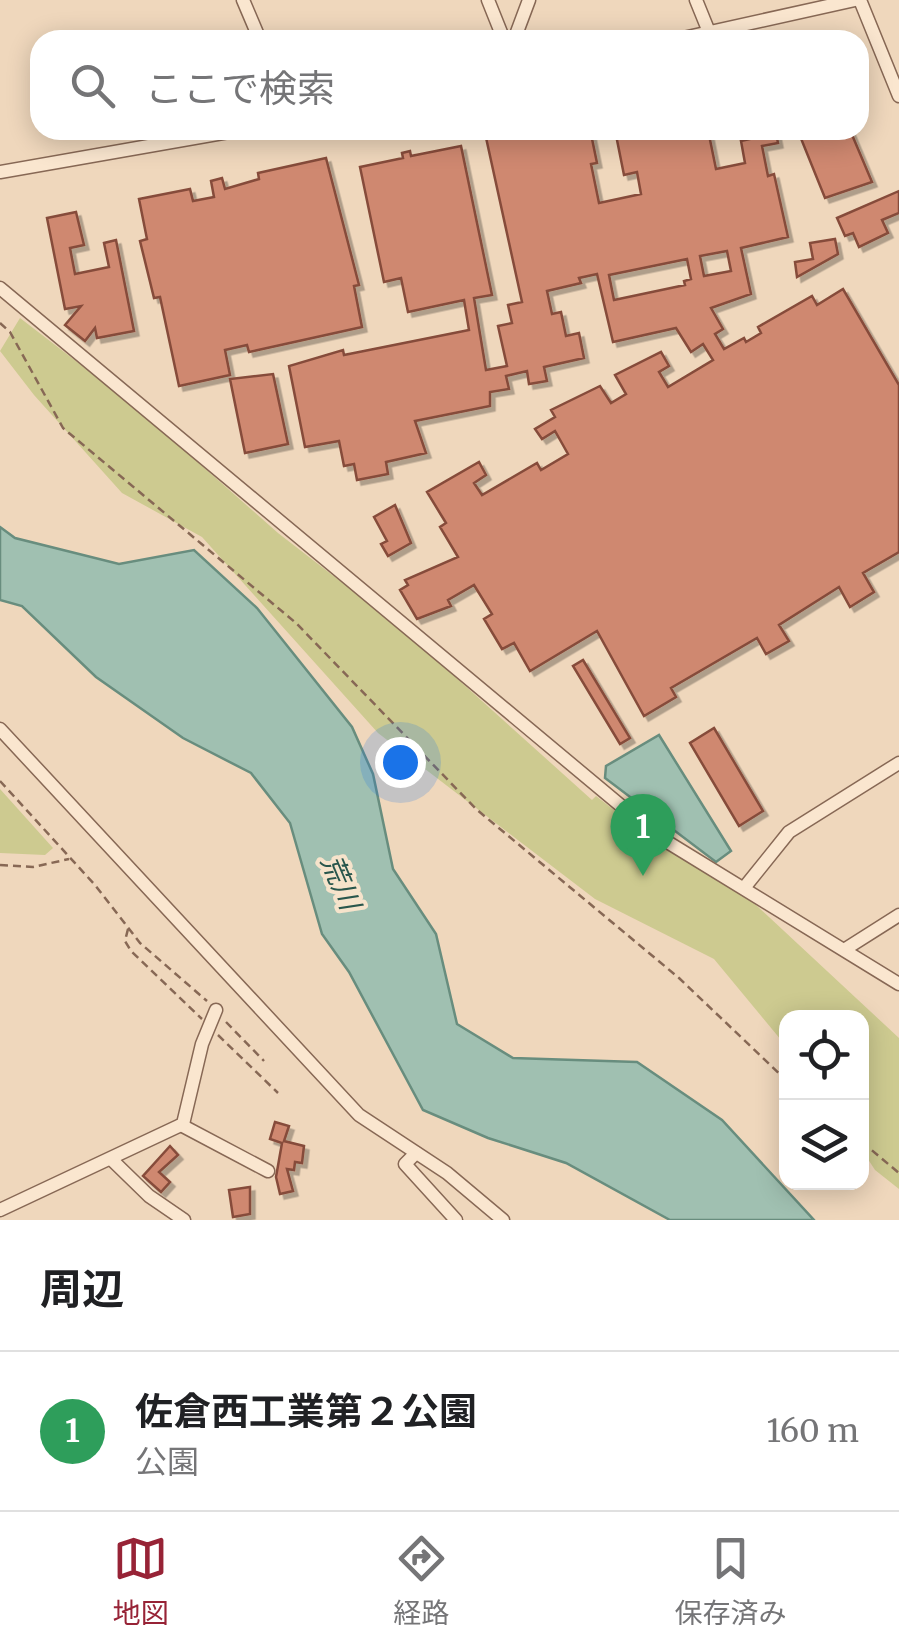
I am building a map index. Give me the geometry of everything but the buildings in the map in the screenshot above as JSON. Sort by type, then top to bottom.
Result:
[{"type":"street","points":[[243,0],[256,30]]},
{"type":"street","points":[[488,0],[500,30]]},
{"type":"street","points":[[518,30],[529,0]]},
{"type":"street","points":[[696,0],[709,30]]},
{"type":"street","points":[[718,30],[835,1],[858,0],[899,96]]},
{"type":"street","points":[[0,172],[183,140]]},
{"type":"street","points":[[0,288],[656,835],[847,948],[899,984]]},
{"type":"street","points":[[0,729],[360,1115],[503,1220]]},
{"type":"street","points":[[744,888],[789,832],[899,763]]},
{"type":"street","points":[[847,948],[899,915]]},
{"type":"street","points":[[0,1210],[181,1125],[216,1010]]},
{"type":"street","points":[[181,1125],[268,1171]]},
{"type":"street","points":[[416,1153],[405,1164],[456,1220]]},
{"type":"street","points":[[111,1159],[149,1196],[184,1220]]},
{"type":"path","points":[[0,323],[10,332],[63,428],[296,623],[476,809],[679,978],[779,1073]]},
{"type":"path","points":[[0,781],[161,965],[216,1010],[264,1061]]},
{"type":"path","points":[[0,865],[33,867],[71,859]]},
{"type":"path","points":[[128,929],[125,941],[131,950],[278,1093]]},
{"type":"path","points":[[869,1148],[899,1173]]},
{"type":"shaded area","points":[[20,318],[133,405],[278,533],[402,629],[592,800],[596,796],[637,828],[728,879],[869,1010],[779,1010],[779,1038],[714,959],[595,899],[378,733],[202,537],[122,493],[0,351]]},
{"type":"shaded area","points":[[0,789],[53,848],[45,855],[0,853]]},
{"type":"shaded area","points":[[869,1010],[899,1038],[899,1189],[869,1161]]},
{"type":"water","name":"荒川","points":[[0,527],[15,538],[119,564],[194,550],[257,608],[352,727],[373,774],[393,869],[436,934],[457,1024],[513,1058],[637,1062],[722,1120],[779,1182],[779,1190],[786,1190],[814,1220],[670,1220],[566,1163],[488,1138],[423,1110],[349,972],[322,934],[290,823],[251,773],[183,738],[96,677],[22,606],[0,600]]},
{"type":"water","points":[[659,735],[731,851],[716,862],[605,778],[606,766]]},
{"type":"place","name":"佐倉西工業第２公園","points":[[643,876]]}]
